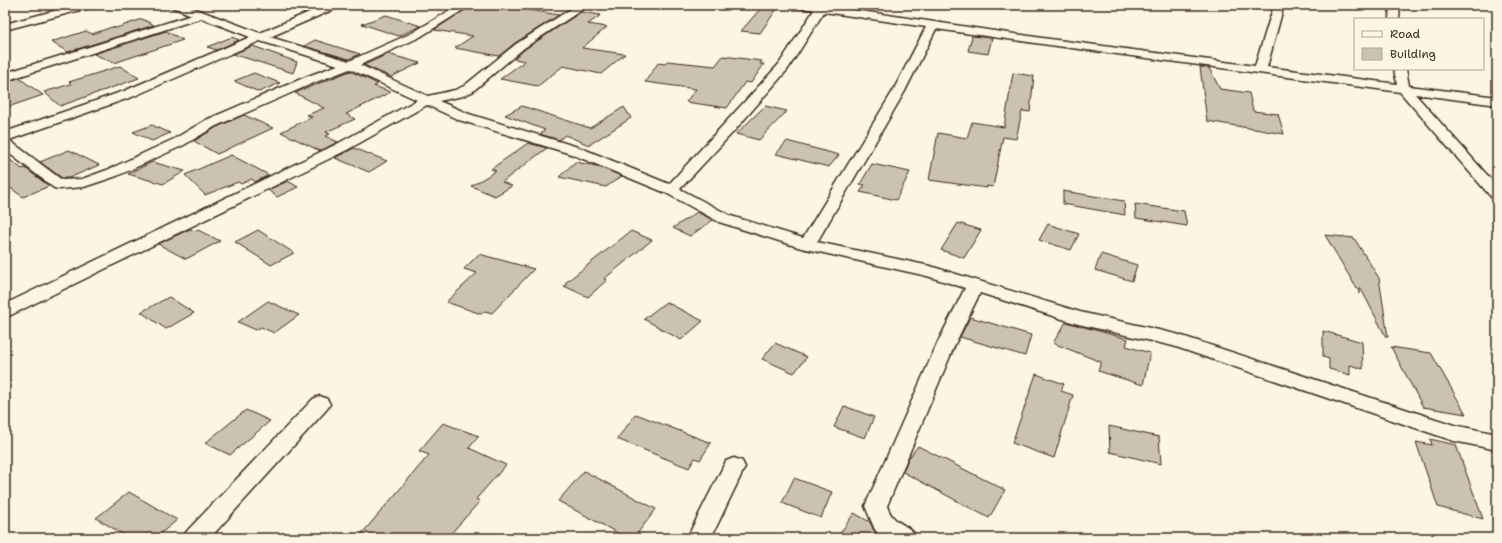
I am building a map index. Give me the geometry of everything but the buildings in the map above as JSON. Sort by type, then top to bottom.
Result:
[{"type":"street","points":[[5,27],[88,5]]},
{"type":"street","points":[[176,5],[202,10],[262,38],[350,65],[464,117],[576,151],[671,190],[725,219],[807,245],[930,271],[1078,318],[1176,340],[1454,433],[1497,442]]},
{"type":"street","points":[[5,137],[128,94],[262,38],[335,5]]},
{"type":"street","points":[[5,143],[60,185],[84,183],[112,174],[179,142],[211,123],[253,104],[350,65],[416,35],[466,5]]},
{"type":"street","points":[[5,311],[342,147],[427,100],[459,93],[468,89],[520,46],[584,5]]},
{"type":"street","points":[[798,5],[1050,42],[1497,101]]},
{"type":"street","points":[[1260,70],[1279,5]]},
{"type":"street","points":[[1394,18],[1395,5]]},
{"type":"street","points":[[671,190],[731,126],[784,66],[821,8]]},
{"type":"street","points":[[5,77],[202,10]]},
{"type":"street","points":[[807,245],[899,91],[932,25]]},
{"type":"street","points":[[1400,70],[1404,88],[1497,195]]},
{"type":"street","points":[[905,538],[887,529],[879,517],[876,506],[947,342],[975,285]]},
{"type":"street","points":[[195,538],[320,404]]},
{"type":"street","points":[[699,538],[734,467]]}]
